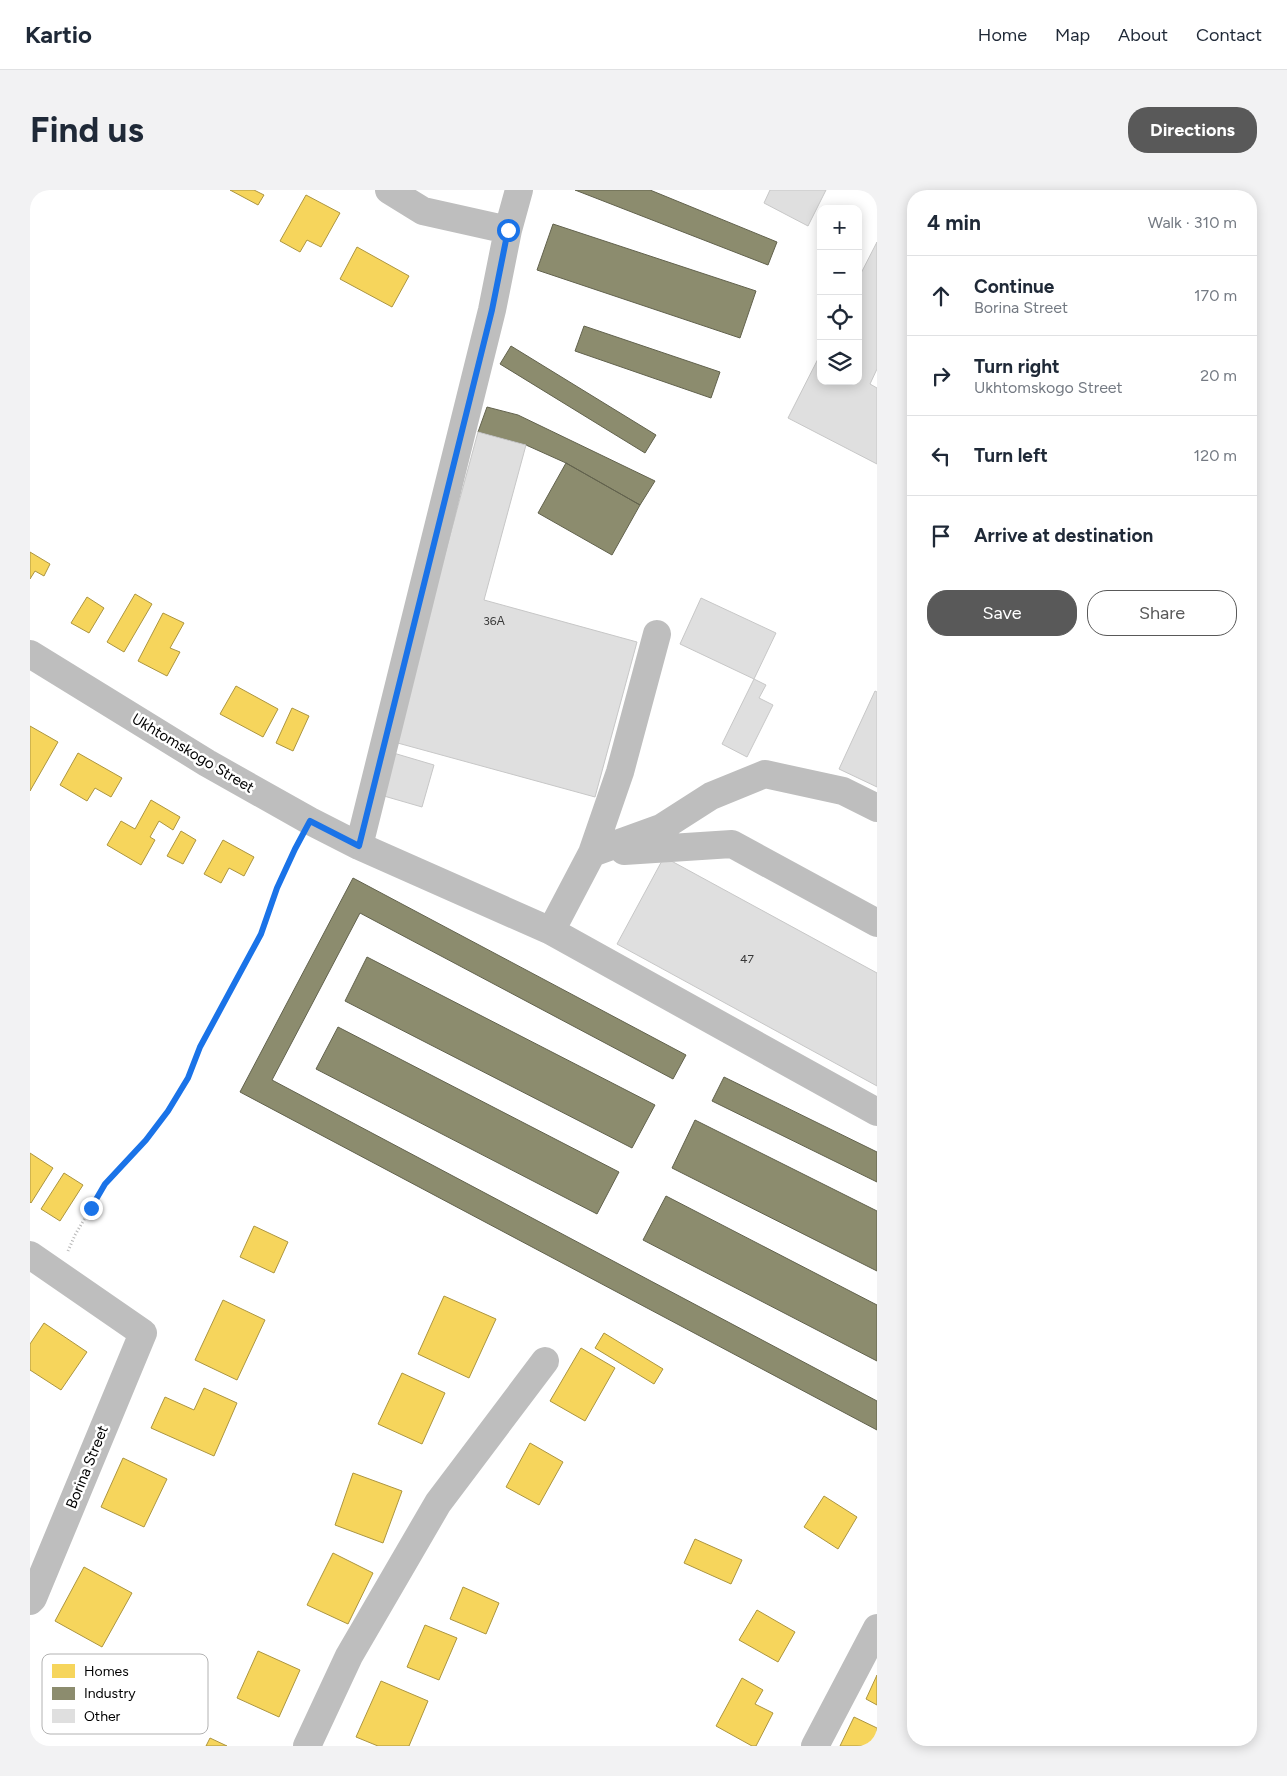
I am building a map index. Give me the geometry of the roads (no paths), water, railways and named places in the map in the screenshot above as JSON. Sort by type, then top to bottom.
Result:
[{"type":"street","points":[[389,190],[423,211],[508,230]]},
{"type":"street","points":[[359,846],[492,310],[508,230],[519,190]]},
{"type":"street","points":[[551,931],[592,853],[620,772],[658,634]]},
{"type":"street","name":"Ukhtomskogo Street","points":[[30,654],[207,764],[310,821],[359,846],[551,931],[877,1112]]},
{"type":"street","points":[[592,853],[660,828],[711,796],[765,774],[843,791],[877,808]]},
{"type":"street","points":[[592,853],[732,844],[877,923]]},
{"type":"street","name":"Borina Street","points":[[30,1255],[143,1333],[33,1598],[30,1601]]},
{"type":"street","points":[[307,1746],[350,1656],[438,1503],[545,1361]]},
{"type":"street","points":[[815,1746],[877,1628]]}]
